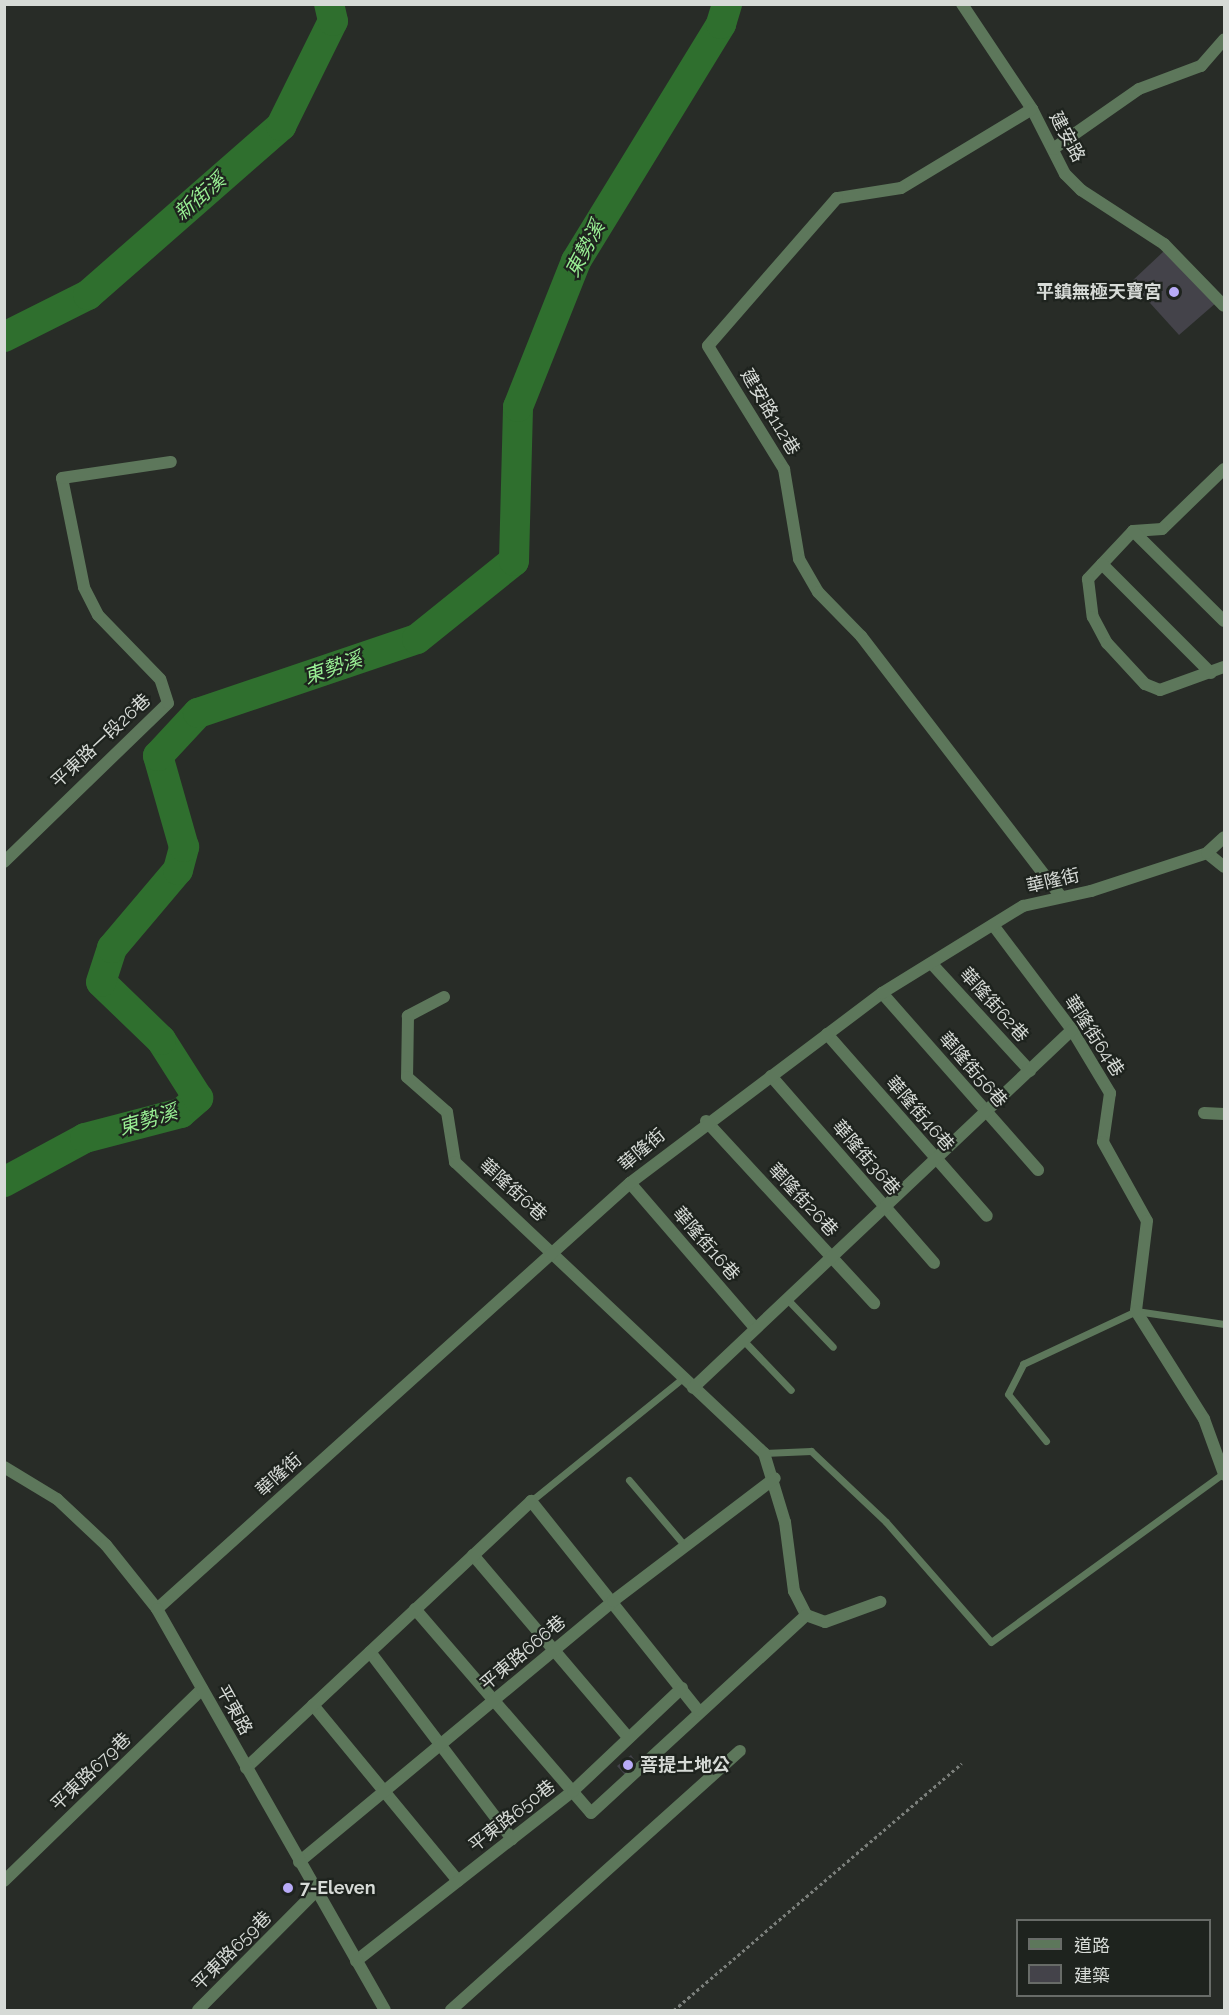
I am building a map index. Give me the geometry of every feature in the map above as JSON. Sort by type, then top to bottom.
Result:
[{"type":"street","name":"建安路","points":[[962,4],[1032,109],[1053,149],[1081,190],[1164,244],[1224,306]]},
{"type":"street","points":[[1053,149],[1138,89],[1201,66],[1224,40]]},
{"type":"street","name":"建安路112巷","points":[[1032,109],[902,188],[837,198],[708,346],[784,469],[799,560],[818,592],[861,636],[1061,897]]},
{"type":"street","name":"平東路一段26巷","points":[[4,862],[168,703],[160,680],[98,615],[84,587],[62,478],[171,462]]},
{"type":"street","points":[[1224,469],[1162,529],[1133,531],[1088,579],[1093,617],[1107,643],[1145,684],[1160,690],[1224,667]]},
{"type":"street","points":[[1133,531],[1224,621]]},
{"type":"street","points":[[1102,564],[1211,673]]},
{"type":"street","name":"華隆街","points":[[157,1609],[630,1183],[706,1121],[771,1076],[882,993],[1023,906],[1061,897],[1207,853],[1224,837]]},
{"type":"street","points":[[1207,853],[1224,867]]},
{"type":"street","name":"華隆街64巷","points":[[993,925],[1072,1030],[1110,1093],[1103,1142],[1147,1221],[1136,1311]]},
{"type":"street","name":"華隆街62巷","points":[[932,963],[1030,1071]]},
{"type":"street","name":"華隆街56巷","points":[[882,993],[1038,1170]]},
{"type":"street","name":"華隆街6巷","points":[[444,997],[408,1016],[407,1077],[447,1112],[455,1162],[553,1250],[693,1388],[764,1453]]},
{"type":"street","points":[[693,1388],[935,1160],[983,1109],[1030,1071],[1072,1030]]},
{"type":"street","name":"華隆街46巷","points":[[827,1034],[935,1160],[987,1216]]},
{"type":"street","name":"華隆街36巷","points":[[771,1076],[934,1263]]},
{"type":"street","points":[[1204,1113],[1224,1114]]},
{"type":"street","name":"華隆街26巷","points":[[706,1121],[874,1303]]},
{"type":"street","name":"華隆街16巷","points":[[630,1183],[755,1328]]},
{"type":"street","points":[[1136,1311],[1203,1419],[1224,1474]]},
{"type":"street","points":[[764,1453],[775,1478],[794,1591],[806,1615],[825,1622],[880,1602]]},
{"type":"street","name":"平東路","points":[[4,1467],[57,1499],[90,1529],[157,1609],[385,2010]]},
{"type":"street","name":"平東路666巷","points":[[300,1862],[613,1601],[775,1478]]},
{"type":"street","points":[[246,1768],[531,1501],[699,1710]]},
{"type":"street","points":[[473,1555],[553,1652],[629,1738]]},
{"type":"street","points":[[415,1609],[591,1814],[699,1710],[806,1615]]},
{"type":"street","points":[[370,1652],[512,1839]]},
{"type":"street","name":"平東路650巷","points":[[356,1961],[573,1791],[682,1688]]},
{"type":"street","name":"平東路679巷","points":[[4,1881],[202,1689]]},
{"type":"street","points":[[313,1705],[458,1881]]},
{"type":"street","points":[[451,2010],[740,1751]]},
{"type":"street","name":"平東路659巷","points":[[198,2010],[316,1891]]},
{"type":"lane","points":[[786,1299],[833,1347]]},
{"type":"lane","points":[[1046,1441],[1008,1394],[1023,1364],[1136,1311],[1224,1324]]},
{"type":"lane","points":[[743,1340],[791,1390]]},
{"type":"lane","points":[[531,1501],[684,1378]]},
{"type":"lane","points":[[764,1453],[811,1451],[886,1522],[991,1642],[1224,1474]]},
{"type":"lane","points":[[628,1480],[685,1546]]},
{"type":"path","points":[[674,2010],[962,1763]]},
{"type":"building","name":"平鎮無極天寶宮","points":[[1164,251],[1217,302],[1179,335],[1131,282]]},
{"type":"building","name":"菩提土地公","points":[[631,1755],[638,1765],[625,1775],[617,1766]]},
{"type":"waterway","name":"新街溪","points":[[4,337],[88,295],[281,126],[333,21],[329,4]]},
{"type":"waterway","name":"東勢溪","points":[[4,1182],[85,1138],[181,1113],[198,1098],[161,1040],[101,982],[112,948],[178,870],[184,847],[158,756],[198,713],[417,639],[514,561],[518,407],[576,261],[721,24],[727,4]]},
{"type":"place","name":"平鎮無極天寶宮","points":[[1174,292]]},
{"type":"place","name":"菩提土地公","points":[[628,1765]]},
{"type":"place","name":"7-Eleven","points":[[288,1888]]}]
